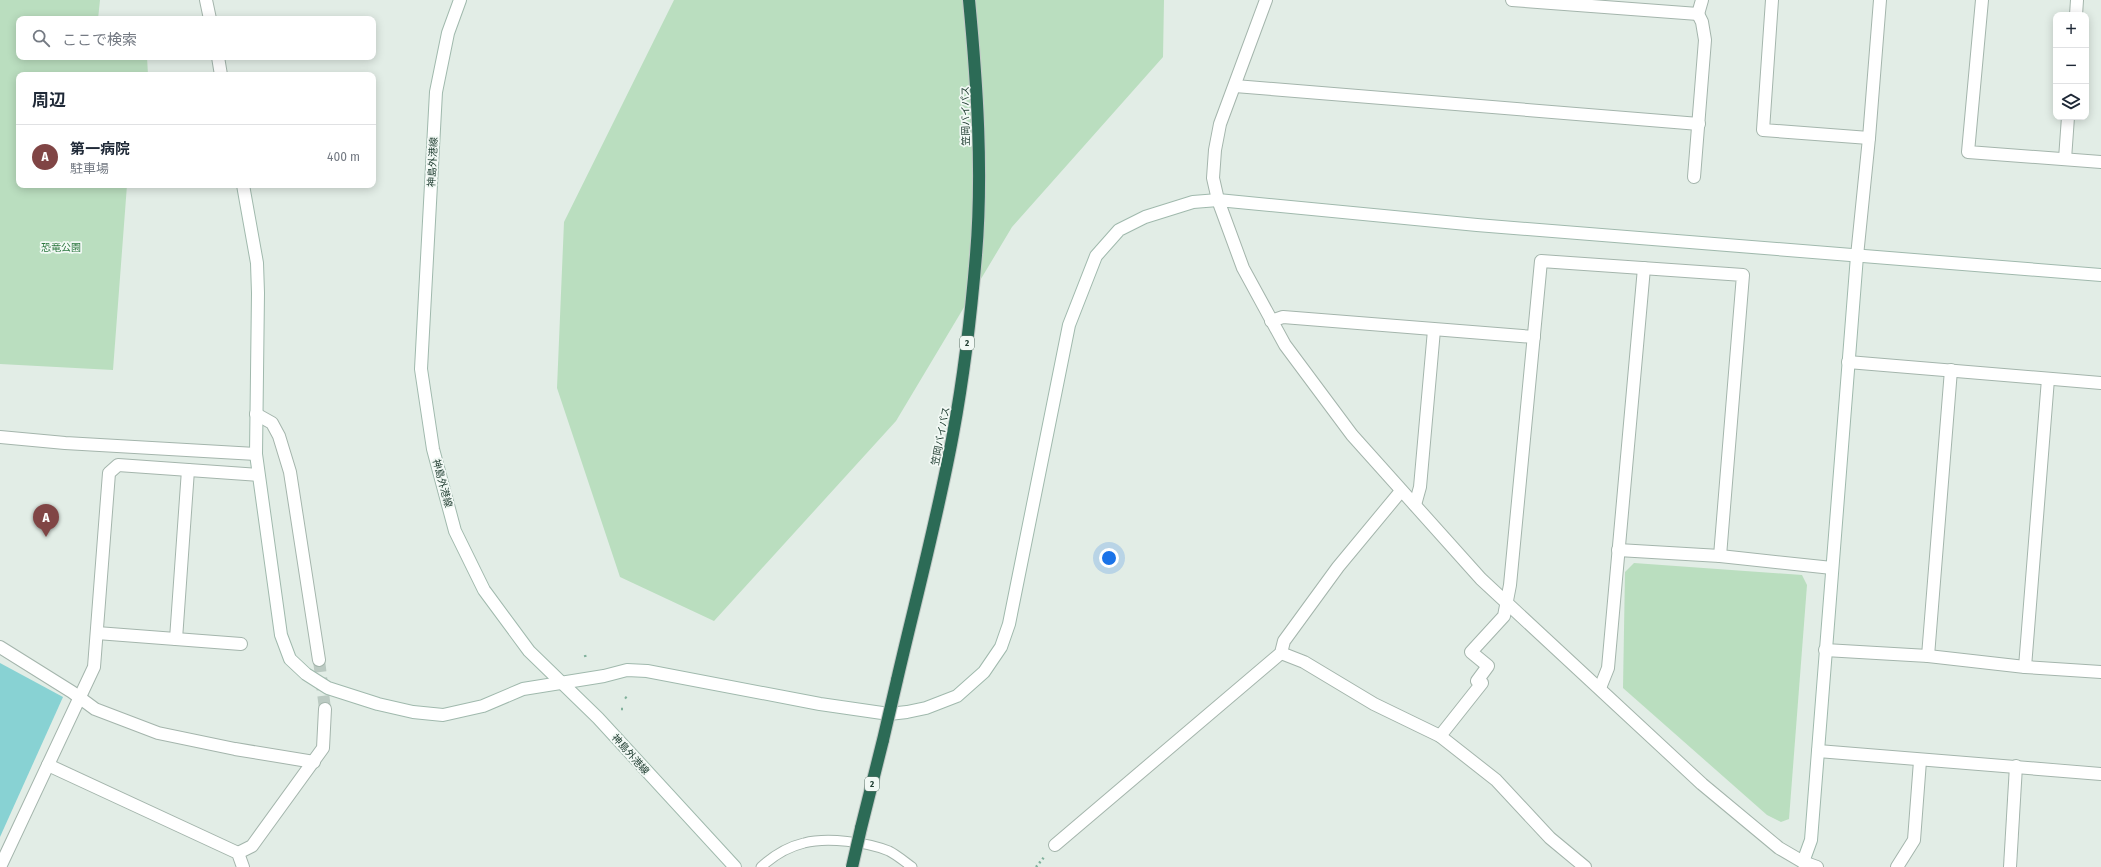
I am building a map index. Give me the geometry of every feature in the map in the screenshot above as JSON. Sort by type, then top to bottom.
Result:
[{"type":"highway","name":"笠岡バイパス","points":[[852,867],[897,680],[953,433],[967,347],[976,254],[978,165],[976,81],[969,0]]},
{"type":"street","points":[[206,0],[209,16]]},
{"type":"street","name":"神島外港線","points":[[460,0],[448,33],[436,92],[421,370],[434,449],[455,531],[484,590],[529,651],[598,718],[735,867]]},
{"type":"street","points":[[1266,0],[1220,124],[1215,150],[1213,178],[1218,200],[1243,268],[1285,345],[1352,435],[1481,579],[1702,784],[1779,848],[1801,864],[1817,867]]},
{"type":"street","points":[[1512,0],[1698,14]]},
{"type":"street","points":[[1694,177],[1705,40],[1702,22],[1698,14],[1702,0]]},
{"type":"street","points":[[1772,0],[1763,130],[1869,138]]},
{"type":"street","points":[[1801,864],[1811,840],[1848,362],[1880,0]]},
{"type":"street","points":[[1982,0],[1968,152],[2101,162]]},
{"type":"street","points":[[2076,12],[2077,0]]},
{"type":"street","points":[[218,60],[220,72]]},
{"type":"street","points":[[1235,86],[1699,124]]},
{"type":"street","points":[[2065,159],[2068,120]]},
{"type":"street","points":[[244,188],[257,263],[256,454],[258,475],[273,565],[281,635],[290,659],[306,674],[328,688],[378,704],[412,712],[443,715],[483,706],[523,689],[564,684],[627,670],[647,671],[820,704],[889,714],[926,708],[957,696],[984,672],[1001,648],[1009,624],[1069,326],[1096,256],[1119,230],[1145,217],[1193,202],[1218,200],[1485,226],[2101,275]]},
{"type":"street","points":[[1440,736],[1482,684],[1477,681],[1488,666],[1471,652],[1504,616],[1507,603],[1510,585],[1541,261],[1743,275],[1720,556]]},
{"type":"street","points":[[1600,688],[1608,668],[1644,268]]},
{"type":"street","points":[[1271,321],[1282,317],[1534,337]]},
{"type":"street","points":[[1415,505],[1420,487],[1434,330]]},
{"type":"street","points":[[1848,362],[2101,383]]},
{"type":"street","points":[[1928,656],[1951,370]]},
{"type":"street","points":[[2024,667],[2048,379]]},
{"type":"street","points":[[256,414],[272,423],[279,436],[290,472],[320,660]]},
{"type":"street","points":[[0,437],[65,443],[256,454]]},
{"type":"street","points":[[0,867],[94,667],[108,473],[118,465],[258,475]]},
{"type":"street","points":[[176,639],[188,470]]},
{"type":"street","points":[[1055,845],[1281,654],[1284,641],[1338,567],[1401,491]]},
{"type":"street","points":[[1618,550],[1720,556],[1832,568]]},
{"type":"street","points":[[97,633],[241,644]]},
{"type":"street","points":[[0,647],[95,709],[174,737],[314,762]]},
{"type":"street","points":[[1825,650],[1928,656],[2024,667],[2101,672]]},
{"type":"street","points":[[1281,654],[1304,662],[1374,704],[1440,736],[1496,780],[1550,838],[1585,867]]},
{"type":"street","points":[[238,853],[252,846],[323,748],[325,709]]},
{"type":"street","points":[[1818,751],[1920,761],[2016,766],[2101,774]]},
{"type":"street","points":[[1897,867],[1914,840],[1920,761]]},
{"type":"street","points":[[48,765],[238,853],[243,867]]},
{"type":"street","points":[[2010,867],[2016,766]]},
{"type":"lane","points":[[761,867],[774,855],[804,843],[830,841],[869,845],[890,852],[912,867]]},
{"type":"path","points":[[585,655],[586,660]]},
{"type":"path","points":[[625,697],[629,700]]},
{"type":"path","points":[[621,709],[626,709]]},
{"type":"green space","name":"恐竜公園","points":[[0,0],[100,0],[98,16],[16,16],[16,60],[147,60],[148,72],[16,72],[16,188],[127,188],[113,370],[0,364]]},
{"type":"green space","points":[[674,0],[1164,0],[1163,57],[1012,227],[896,421],[714,621],[620,577],[557,388],[564,222]]},
{"type":"green space","points":[[1634,563],[1802,575],[1807,585],[1789,819],[1781,822],[1767,815],[1623,688],[1625,572]]},
{"type":"water","points":[[0,663],[63,697],[0,837]]},
{"type":"tunnel","points":[[319,660],[325,709]]},
{"type":"place","name":"第一病院","points":[[46,537]]}]
